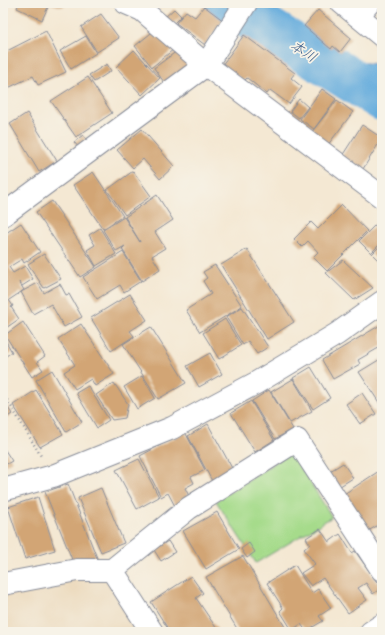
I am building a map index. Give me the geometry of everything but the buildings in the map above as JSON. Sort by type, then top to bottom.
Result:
[{"type":"street","points":[[126,3],[142,10],[206,64],[382,197]]},
{"type":"street","points":[[357,7],[382,36]]},
{"type":"street","points":[[3,215],[206,64],[240,11]]},
{"type":"street","points":[[3,490],[53,476],[172,428],[256,383],[324,342],[382,302]]},
{"type":"street","points":[[3,584],[77,570],[112,570],[189,508],[297,440],[382,570]]},
{"type":"street","points":[[112,570],[152,632]]},
{"type":"street","points":[[372,632],[382,625]]},
{"type":"path","points":[[3,393],[53,476]]},
{"type":"shaded area","points":[[103,571],[142,632],[3,632],[3,589]]},
{"type":"green space","points":[[291,452],[332,517],[256,563],[216,501]]},
{"type":"water","points":[[262,7],[351,62],[382,64],[382,112],[251,22]]},
{"type":"waterway","name":"本川","points":[[226,3],[382,99]]}]
